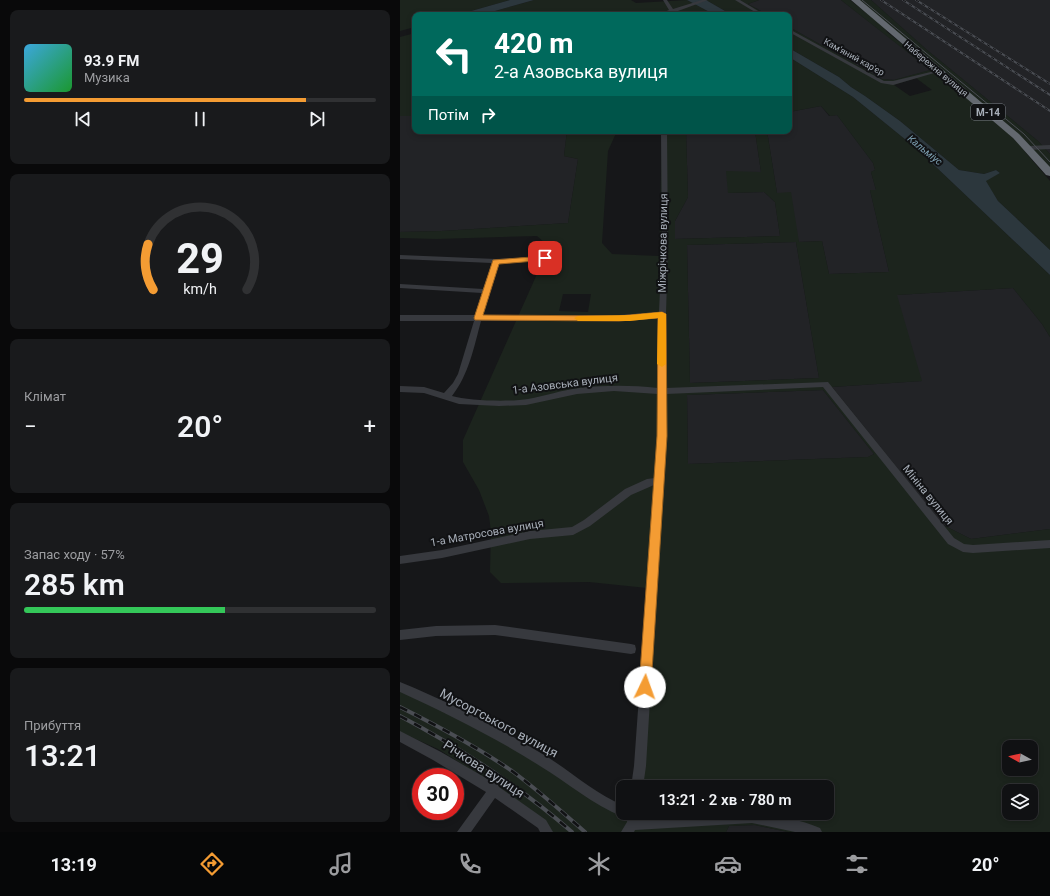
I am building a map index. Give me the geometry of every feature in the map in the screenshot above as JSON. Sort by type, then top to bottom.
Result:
[{"type":"highway","name":"Набережна вулиця","points":[[856,0],[1005,126],[1028,148],[1050,173]]},
{"type":"street","points":[[665,0],[672,11]]},
{"type":"street","points":[[669,12],[706,0]]},
{"type":"street","points":[[737,0],[758,12]]},
{"type":"street","name":"Кам'яний кар'єр","points":[[792,32],[883,82],[893,83],[939,71]]},
{"type":"street","name":"Міжрічкова вулиця","points":[[638,780],[662,436],[662,314],[665,247],[664,134]]},
{"type":"street","points":[[1028,148],[1050,146]]},
{"type":"street","points":[[400,257],[496,261],[540,259],[555,255]]},
{"type":"street","points":[[446,397],[459,380],[496,261]]},
{"type":"street","points":[[400,286],[486,291]]},
{"type":"street","points":[[400,318],[619,318],[662,314]]},
{"type":"street","name":"1-а Азовська вулиця","points":[[400,390],[424,390],[459,401],[499,403],[526,402],[577,391],[607,388],[662,391],[825,384]]},
{"type":"street","name":"Мініна вулиця","points":[[825,384],[951,541],[964,548],[973,549],[1050,544]]},
{"type":"street","name":"1-а Матросова вулиця","points":[[400,560],[442,554],[530,535],[573,531],[587,523],[628,492],[650,482],[660,481]]},
{"type":"street","points":[[400,634],[436,631],[495,630],[631,649]]},
{"type":"street","name":"Мусоргського вулиця","points":[[400,687],[513,743],[545,762],[572,782],[616,809]]},
{"type":"street","name":"Річкова вулиця","points":[[400,736],[435,753],[494,789],[542,824],[547,832]]},
{"type":"street","points":[[463,832],[470,825],[494,789]]},
{"type":"street","points":[[766,820],[816,832]]},
{"type":"shaded area","points":[[400,0],[510,0],[468,12],[412,12],[412,28],[400,31]]},
{"type":"shaded area","points":[[534,0],[631,0],[636,3],[687,0],[709,12],[492,12]]},
{"type":"shaded area","points":[[706,0],[759,0],[748,4],[763,12],[727,12]]},
{"type":"shaded area","points":[[759,0],[841,0],[931,70],[894,80],[882,79],[792,29],[792,12],[763,12],[748,4]]},
{"type":"shaded area","points":[[841,0],[850,0],[885,28],[887,32],[937,72],[1006,131],[1022,147],[1050,181],[1050,250],[998,201],[985,180],[1000,173],[996,170],[984,174],[959,170],[900,121],[839,77],[792,50],[792,29],[882,79],[894,80],[930,70]],"holes":[[[916,78],[932,90],[910,96],[894,85]]]},
{"type":"shaded area","points":[[858,0],[871,0],[927,50],[1038,141],[1050,154],[1050,169],[1025,141]]},
{"type":"shaded area","points":[[871,0],[1050,0],[1050,154],[1038,141],[927,50]]},
{"type":"shaded area","points":[[412,34],[412,116],[400,116],[400,37]]},
{"type":"shaded area","points":[[792,59],[853,97],[917,149],[1050,275],[1050,337],[1042,324],[1013,288],[897,295],[922,381],[832,387],[943,525],[971,539],[1050,529],[1050,832],[788,832],[755,825],[729,826],[726,832],[552,832],[497,786],[438,749],[400,732],[400,687],[419,693],[616,809],[616,820],[834,820],[834,780],[633,780],[636,765],[647,588],[589,582],[501,583],[490,572],[491,532],[489,516],[479,490],[463,462],[463,440],[537,274],[545,243],[537,236],[436,239],[400,238],[400,232],[442,231],[568,223],[578,159],[564,156],[567,134],[616,134],[608,151],[602,243],[612,254],[659,256],[662,134],[686,134],[688,197],[675,221],[675,239],[780,236],[775,202],[764,192],[728,193],[726,171],[761,172],[755,134],[767,134],[777,193],[791,192],[799,242],[822,241],[829,274],[889,272],[870,190],[876,190],[871,172],[875,170],[873,163],[837,115],[830,116],[821,106],[792,111]],"holes":[[[796,242],[819,378],[690,383],[687,245]],[[563,294],[591,294],[588,312],[559,311]],[[823,390],[874,454],[868,457],[688,464],[687,395]]]},
{"type":"shaded area","points":[[821,106],[829,116],[837,115],[873,163],[875,170],[871,172],[876,190],[870,190],[889,272],[829,274],[822,241],[799,242],[777,193],[767,134],[792,134],[792,111]]},
{"type":"shaded area","points":[[400,116],[412,116],[412,134],[567,134],[564,156],[578,159],[568,223],[442,231],[400,232]]},
{"type":"shaded area","points":[[686,134],[755,134],[761,172],[728,193],[764,192],[775,202],[780,236],[675,239],[675,221],[688,197]]},
{"type":"shaded area","points":[[796,242],[819,378],[690,383],[687,245]]},
{"type":"shaded area","points":[[1013,288],[1042,324],[1050,337],[1050,529],[971,539],[943,525],[832,387],[921,381],[896,295]]},
{"type":"shaded area","points":[[823,390],[874,454],[868,457],[688,464],[687,395]]},
{"type":"shaded area","points":[[755,825],[788,832],[726,832],[729,826]]},
{"type":"water","points":[[510,0],[534,0],[492,12],[468,12]]},
{"type":"water","points":[[687,0],[706,0],[727,12],[709,12]]},
{"type":"water","name":"Кальміус","points":[[792,50],[839,77],[900,121],[959,170],[984,174],[996,170],[1000,173],[986,181],[998,201],[1050,250],[1050,275],[917,149],[853,97],[792,59]]},
{"type":"tram line","points":[[862,0],[1024,134],[1050,162]]},
{"type":"railway","points":[[881,0],[1050,111]]},
{"type":"railway","points":[[903,0],[1050,95]]},
{"type":"railway","points":[[916,0],[1050,84]]},
{"type":"railway","points":[[400,707],[457,737],[512,771],[585,832]]},
{"type":"railway","points":[[400,716],[468,755],[489,769],[531,799],[572,832]]},
{"type":"slow traffic","points":[[578,318],[630,318],[662,314],[662,364]]},
{"type":"route","points":[[545,258],[496,261],[478,318],[630,318],[662,314],[662,436],[660,481],[648,629],[645,687]]}]
